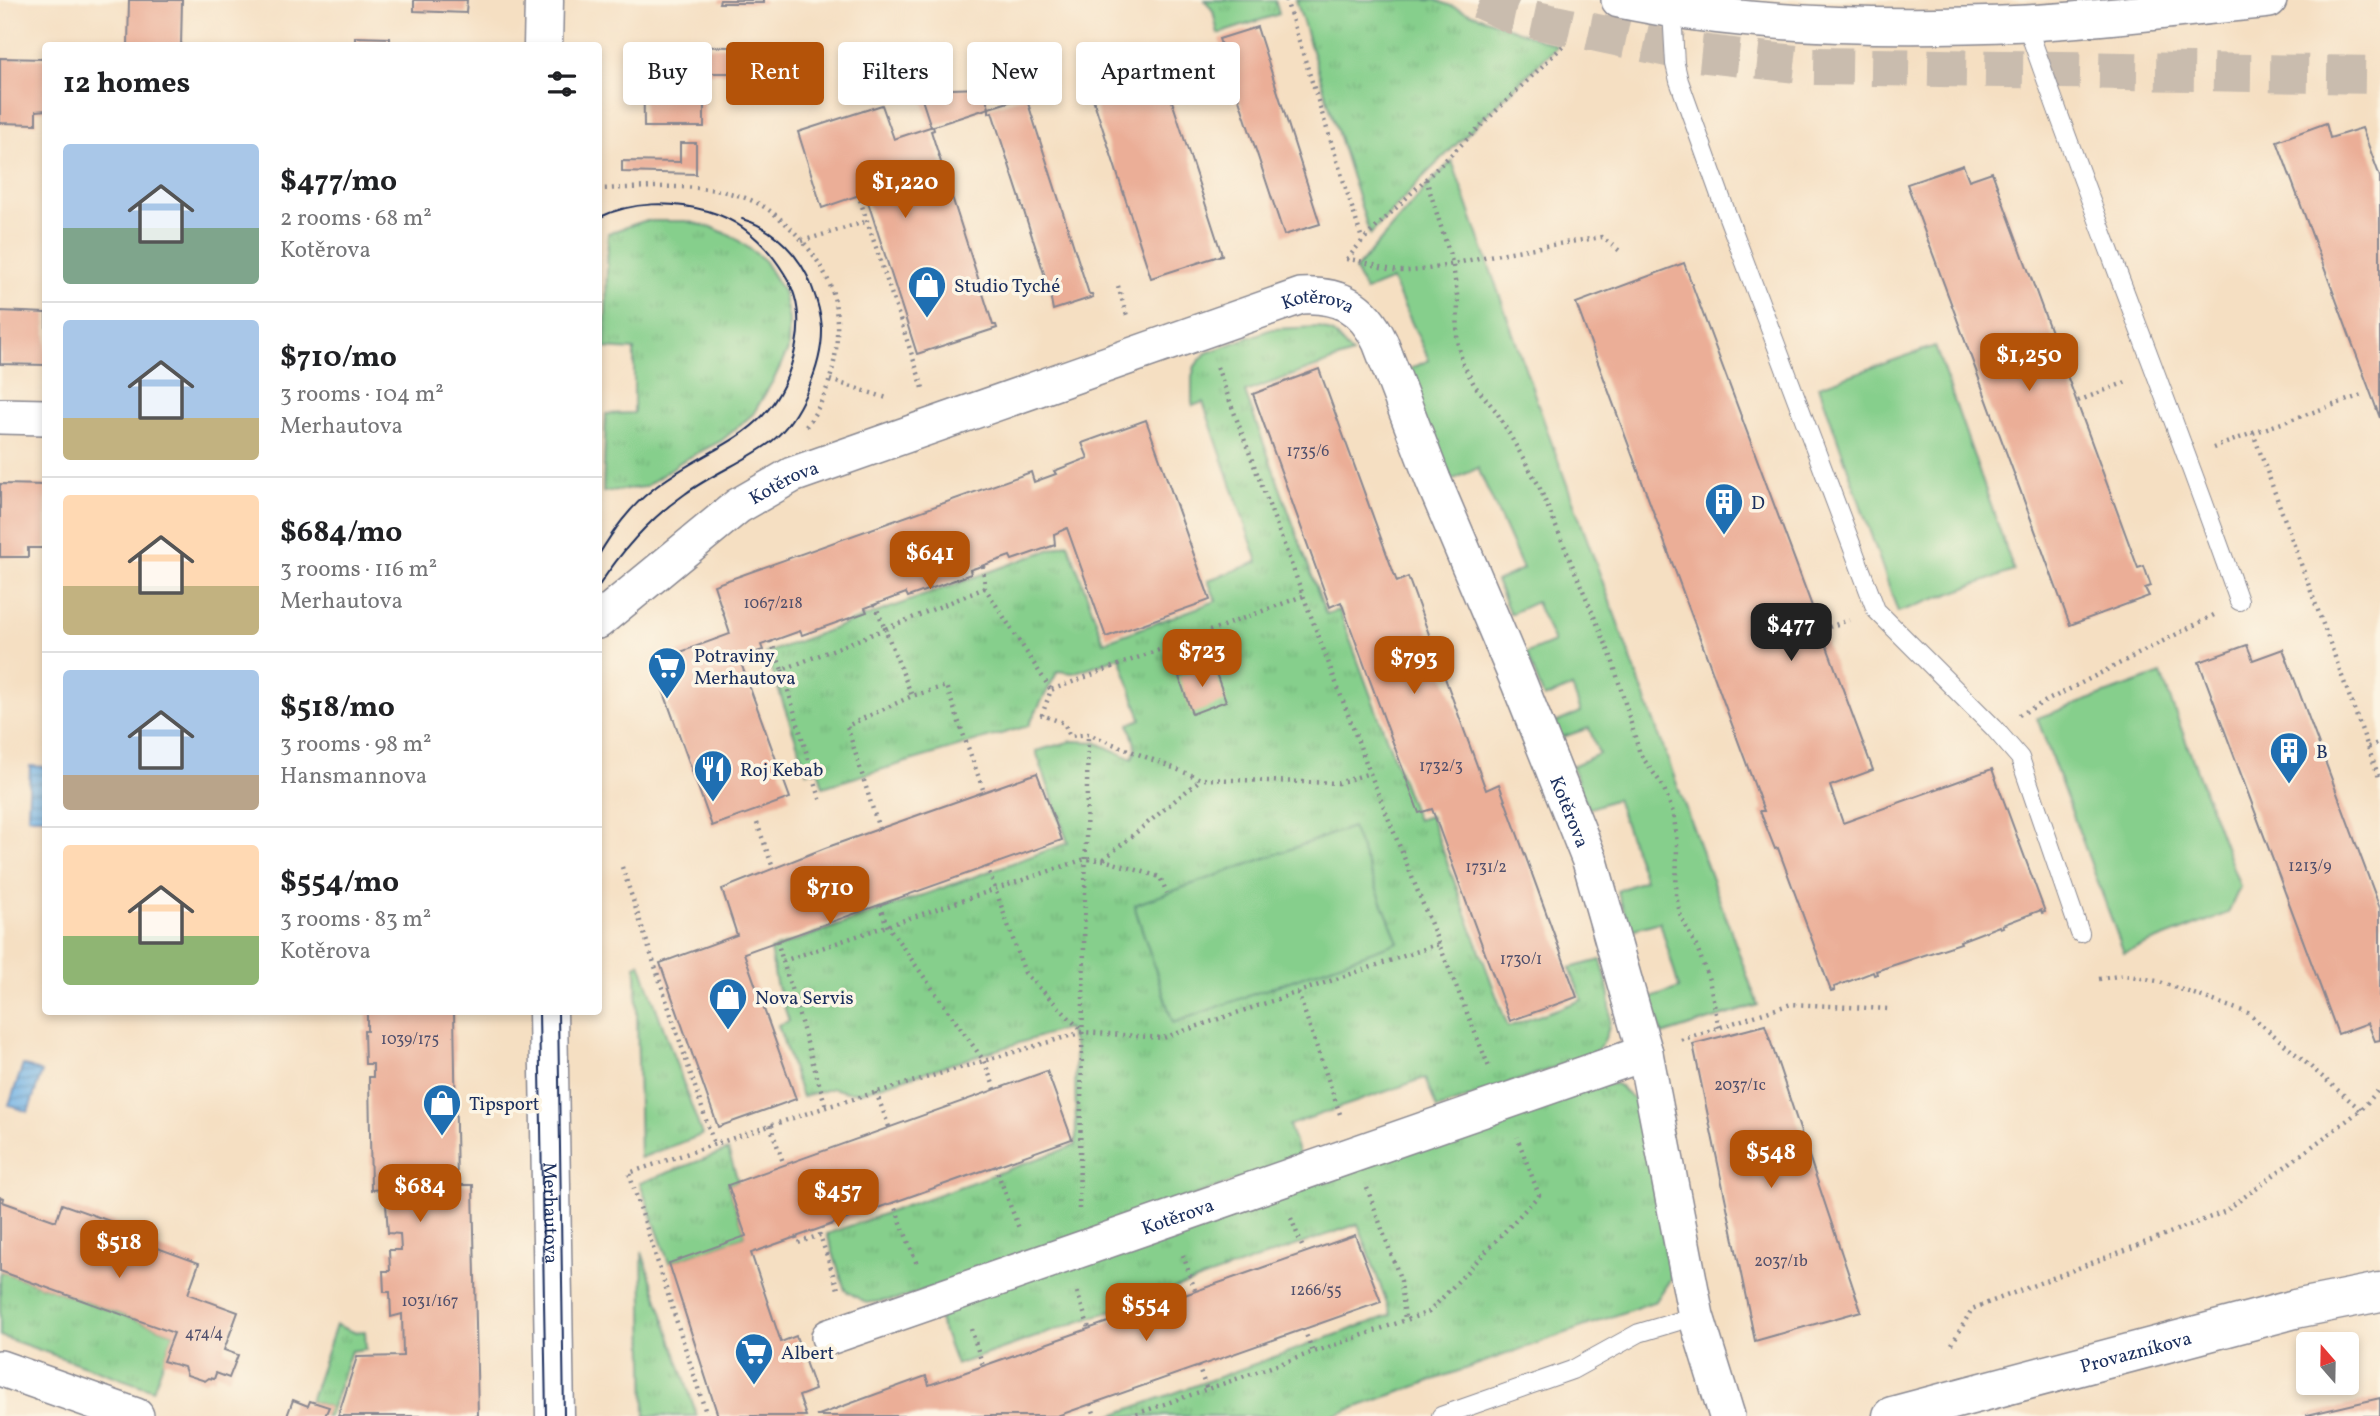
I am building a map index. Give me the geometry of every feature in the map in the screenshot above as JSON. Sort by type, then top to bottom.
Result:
[{"type":"main road","points":[[543,42],[544,0]]},
{"type":"main road","name":"Merhautova","points":[[548,1015],[555,1416]]},
{"type":"main road","name":"Provazníkova","points":[[1892,1416],[2295,1309],[2380,1292]]},
{"type":"street","points":[[1619,0],[1672,11],[1757,20],[1893,12],[2026,23],[2269,0]]},
{"type":"street","name":"Kotěrova","points":[[602,618],[716,523],[763,491],[812,467],[1301,296],[1320,295],[1350,304],[1373,327],[1590,861],[1644,1053],[1696,1316],[1727,1416]]},
{"type":"street","points":[[0,416],[42,417]]},
{"type":"street","name":"Kotěrova","points":[[841,1333],[1644,1053]]},
{"type":"street","points":[[0,1368],[136,1416]]},
{"type":"lane","points":[[1672,11],[1675,64],[1679,81],[1876,610],[1994,728],[2020,758],[2080,933]]},
{"type":"lane","points":[[2026,23],[2153,372],[2189,457],[2239,601]]},
{"type":"lane","points":[[1441,1416],[1572,1370],[1639,1333],[1696,1316]]},
{"type":"path","points":[[1286,0],[1363,240]]},
{"type":"path","points":[[1346,259],[1565,44]]},
{"type":"path","points":[[1426,179],[1453,265],[1458,302],[1457,341],[1463,364],[1475,386],[1496,411],[1538,484],[1612,659],[1640,754],[1663,786],[1674,815],[1677,846],[1676,896],[1681,917],[1698,950],[1709,980],[1718,1028]]},
{"type":"path","points":[[602,189],[708,188],[757,203],[787,224],[814,256],[835,301],[836,349],[829,385],[813,418],[799,436]]},
{"type":"path","points":[[860,200],[936,424]]},
{"type":"path","points":[[802,241],[867,221]]},
{"type":"path","points":[[1118,286],[1125,308]]},
{"type":"path","points":[[1204,332],[1370,773],[1493,1075]]},
{"type":"path","points":[[2078,401],[2153,372]]},
{"type":"path","points":[[2189,457],[2362,395]]},
{"type":"path","points":[[2253,433],[2380,780]]},
{"type":"path","points":[[983,566],[985,588],[1051,690]]},
{"type":"path","points":[[782,670],[985,588]]},
{"type":"path","points":[[1303,596],[1051,690],[1042,715],[1064,723],[1070,736],[1088,734],[1200,779],[1338,783],[1370,773]]},
{"type":"path","points":[[1994,728],[2239,601]]},
{"type":"path","points":[[875,604],[912,696]]},
{"type":"path","points":[[771,641],[821,802]]},
{"type":"path","points":[[878,829],[847,726],[912,696],[946,686],[984,792]]},
{"type":"path","points":[[1079,1250],[1088,734]]},
{"type":"path","points":[[2368,747],[2380,742]]},
{"type":"path","points":[[1104,860],[1200,779]]},
{"type":"path","points":[[757,823],[773,868]]},
{"type":"path","points":[[783,961],[1085,859],[1104,860],[1160,877],[1167,893]]},
{"type":"path","points":[[987,866],[1025,973],[1083,1032]]},
{"type":"path","points":[[622,867],[714,1144]]},
{"type":"path","points":[[879,905],[887,925],[984,1060],[995,1090]]},
{"type":"path","points":[[777,941],[826,1107]]},
{"type":"path","points":[[707,1416],[629,1174],[826,1107],[1083,1032],[1163,1038],[1439,944]]},
{"type":"path","points":[[2099,979],[2125,975],[2157,981],[2248,1013],[2361,1110]]},
{"type":"path","points":[[1298,993],[1401,1281],[1405,1319]]},
{"type":"path","points":[[1644,1053],[1791,1004],[1888,1009]]},
{"type":"path","points":[[1952,1344],[1972,1308],[2224,1212],[2361,1110],[2380,1088]]},
{"type":"path","points":[[876,1092],[889,1127]]},
{"type":"path","points":[[770,1125],[784,1165]]},
{"type":"path","points":[[1130,1416],[1429,1312],[1539,1195],[1516,1136]]},
{"type":"path","points":[[995,1166],[1034,1266]]},
{"type":"path","points":[[893,1202],[931,1301]]},
{"type":"path","points":[[796,1237],[798,1243],[820,1235],[841,1333]]},
{"type":"path","points":[[1304,1329],[1313,1352]]},
{"type":"path","points":[[1198,1366],[1207,1390]]},
{"type":"path","points":[[1091,1404],[1095,1416]]},
{"type":"green space","points":[[1205,0],[1275,0],[1279,14],[1218,34],[1213,11]]},
{"type":"green space","points":[[1296,0],[1435,0],[1556,47],[1425,175],[1370,235]]},
{"type":"green space","points":[[1452,161],[1551,441],[1758,1005],[1662,1035],[1651,998],[1679,988],[1660,922],[1631,930],[1617,891],[1645,880],[1616,799],[1588,809],[1572,766],[1599,754],[1589,728],[1560,738],[1555,723],[1581,712],[1572,687],[1544,698],[1527,653],[1554,642],[1536,602],[1510,614],[1496,581],[1523,569],[1478,468],[1452,480],[1402,373],[1429,360],[1392,280],[1365,291],[1355,270]]},
{"type":"green space","points":[[644,221],[686,221],[714,228],[735,238],[763,259],[783,291],[789,320],[788,350],[753,414],[721,441],[682,461],[645,487],[603,492],[606,414],[634,413],[634,350],[605,348],[608,233]]},
{"type":"green space","points":[[1319,327],[1333,333],[1352,354],[1245,392],[1326,614],[1339,610],[1417,820],[1430,816],[1508,1027],[1582,1000],[1570,968],[1601,960],[1610,1004],[1609,1027],[1605,1038],[1599,1048],[1581,1058],[1437,1109],[1425,1078],[1289,1125],[1300,1158],[899,1299],[866,1303],[845,1290],[827,1234],[1076,1145],[1075,1048],[1067,1028],[861,1092],[846,1092],[833,1088],[802,1097],[778,1025],[789,1021],[776,983],[770,950],[1068,843],[1036,751],[1072,741],[1095,742],[1132,759],[1136,748],[1129,724],[1141,719],[1120,657],[1073,673],[1058,671],[1028,726],[823,787],[818,768],[807,772],[766,653],[1068,543],[1104,642],[1216,601],[1208,580],[1258,562],[1203,402],[1193,406],[1192,403],[1192,377],[1195,366],[1206,353],[1272,329]]},
{"type":"green space","points":[[1935,346],[2014,571],[1898,612],[1819,386]]},
{"type":"green space","points":[[2161,674],[2240,887],[2228,913],[2124,953],[2037,718]]},
{"type":"green space","points":[[1352,827],[1398,942],[1173,1023],[1134,905]]},
{"type":"green space","points":[[640,963],[702,1135],[640,1158],[636,966]]},
{"type":"green space","points":[[1583,1084],[1616,1084],[1638,1102],[1671,1278],[1656,1301],[1332,1416],[1110,1416],[1391,1315],[1358,1224],[956,1365],[936,1311]]},
{"type":"green space","points":[[728,1150],[738,1181],[728,1185],[746,1236],[669,1263],[640,1183]]},
{"type":"green space","points":[[642,1252],[697,1416],[645,1416]]},
{"type":"green space","points":[[0,1271],[174,1333],[153,1390],[0,1336]]},
{"type":"green space","points":[[336,1325],[354,1332],[365,1331],[366,1349],[351,1351],[329,1416],[325,1416],[328,1407],[310,1401]]},
{"type":"water","points":[[30,766],[42,767],[42,817],[28,817]]},
{"type":"water","points":[[23,1065],[42,1072],[28,1112],[9,1105]]},
{"type":"building","points":[[129,0],[182,0],[181,42],[128,42]]},
{"type":"building","points":[[414,0],[467,0],[466,13],[414,11]]},
{"type":"building","points":[[720,0],[764,0],[764,3],[719,3]]},
{"type":"building","points":[[1257,27],[1320,224],[1284,235],[1240,102],[1240,42],[1220,42],[1219,39]]},
{"type":"building","points":[[355,37],[390,38],[390,42],[355,42]]},
{"type":"building","points":[[712,47],[726,47],[726,73],[712,73]]},
{"type":"building","points":[[0,58],[42,59],[42,110],[36,111],[36,124],[0,123]]},
{"type":"building","points":[[967,88],[967,105],[988,105],[989,108],[931,127],[924,105],[953,105],[953,89]]},
{"type":"building","points":[[644,105],[704,105],[704,127],[644,127]]},
{"type":"building","points":[[882,105],[894,139],[933,126],[934,130],[931,131],[993,325],[997,328],[917,354],[865,193],[822,208],[798,132]]},
{"type":"building","points":[[999,105],[1029,105],[1089,294],[1093,297],[1053,310],[1049,289],[989,108]]},
{"type":"building","points":[[1095,105],[1173,105],[1222,255],[1151,278]]},
{"type":"building","points":[[2326,123],[2330,138],[2362,128],[2380,177],[2380,418],[2277,141]]},
{"type":"building","points":[[680,143],[696,143],[696,174],[622,172],[622,161],[680,162]]},
{"type":"building","points":[[1963,165],[1969,180],[1992,172],[2138,568],[2144,566],[2151,586],[2145,588],[2149,596],[2070,625],[1907,184]]},
{"type":"building","name":"D","points":[[1684,263],[1873,770],[1830,786],[1843,823],[1992,769],[2045,912],[2042,913],[2041,910],[2002,925],[2003,927],[1999,926],[1960,941],[1961,943],[1876,971],[1877,974],[1874,975],[1873,972],[1834,987],[1835,990],[1831,991],[1778,848],[1775,849],[1760,811],[1764,811],[1576,303]]},
{"type":"building","points":[[0,311],[42,313],[42,365],[0,364]]},
{"type":"building","points":[[1319,369],[1397,582],[1408,577],[1486,790],[1499,784],[1577,997],[1510,1021],[1432,809],[1419,813],[1341,602],[1330,607],[1253,394]]},
{"type":"building","points":[[1146,420],[1210,600],[1106,637],[1067,528],[1054,534],[1055,545],[1012,560],[1010,556],[970,570],[971,574],[908,597],[906,593],[865,608],[867,612],[802,635],[800,631],[761,645],[763,650],[740,657],[738,655],[790,798],[712,826],[653,662],[730,634],[714,585],[1031,472],[1034,482],[1056,474],[1054,471],[1088,458],[1082,443]]},
{"type":"building","points":[[0,484],[42,485],[42,548],[28,548],[28,557],[0,557]]},
{"type":"building","name":"B","points":[[2247,645],[2253,660],[2283,649],[2380,908],[2380,1040],[2375,1041],[2368,1023],[2338,1034],[2199,662]]},
{"type":"building","points":[[1213,665],[1226,701],[1192,714],[1179,677]]},
{"type":"building","points":[[1037,773],[1062,840],[744,953],[796,1099],[718,1127],[660,963],[737,935],[722,889],[825,848]]},
{"type":"building","points":[[367,1015],[454,1015],[457,1185],[473,1185],[478,1416],[338,1416],[357,1357],[403,1356],[402,1314],[391,1317],[390,1292],[384,1292],[383,1271],[390,1271],[389,1250],[401,1250],[400,1234],[388,1233],[385,1189],[371,1190],[369,1077],[373,1077],[373,1064],[365,1064],[364,1031],[367,1031]]},
{"type":"building","points":[[1765,1025],[1861,1311],[1755,1341],[1693,1044]]},
{"type":"building","points":[[1047,1071],[1072,1139],[751,1253],[781,1342],[796,1336],[815,1390],[799,1396],[806,1416],[718,1416],[669,1263],[746,1236],[728,1185]]},
{"type":"building","points":[[0,1197],[4,1198],[3,1202],[56,1221],[62,1204],[141,1232],[138,1241],[199,1263],[188,1294],[238,1312],[224,1350],[238,1355],[229,1378],[216,1373],[214,1379],[205,1381],[187,1375],[184,1367],[163,1361],[174,1333],[0,1271]]},
{"type":"building","points":[[1355,1235],[1381,1302],[1057,1416],[816,1416],[926,1376],[929,1385]]},
{"type":"building","points":[[2380,1398],[2380,1416],[2307,1416],[2307,1415]]},
{"type":"building","points":[[293,1400],[308,1406],[310,1401],[329,1407],[325,1416],[287,1416]]},
{"type":"tunnel","points":[[1480,0],[1513,15],[1681,51],[1813,66],[2380,75]]},
{"type":"tram line","points":[[602,216],[624,208],[666,204],[708,211],[732,221],[761,243],[784,273],[795,299],[798,326],[796,345],[787,376],[775,401],[741,434],[652,490],[622,520],[602,550]]},
{"type":"tram line","points":[[602,581],[627,548],[672,504],[695,487],[750,456],[782,432],[808,390],[819,358],[822,328],[812,287],[801,265],[785,245],[765,229],[742,219]]},
{"type":"tram line","points":[[539,1015],[546,1416]]},
{"type":"tram line","points":[[558,1015],[564,1416]]},
{"type":"place","name":"Studio Tyché","points":[[927,319]]},
{"type":"place","name":"D","points":[[1724,536]]},
{"type":"place","name":"Potraviny Merhautova","points":[[667,700]]},
{"type":"place","name":"B","points":[[2289,785]]},
{"type":"place","name":"Roj Kebab","points":[[713,803]]},
{"type":"place","name":"Nova Servis","points":[[728,1031]]},
{"type":"place","name":"Tipsport","points":[[442,1137]]},
{"type":"place","name":"Albert","points":[[754,1386]]}]
